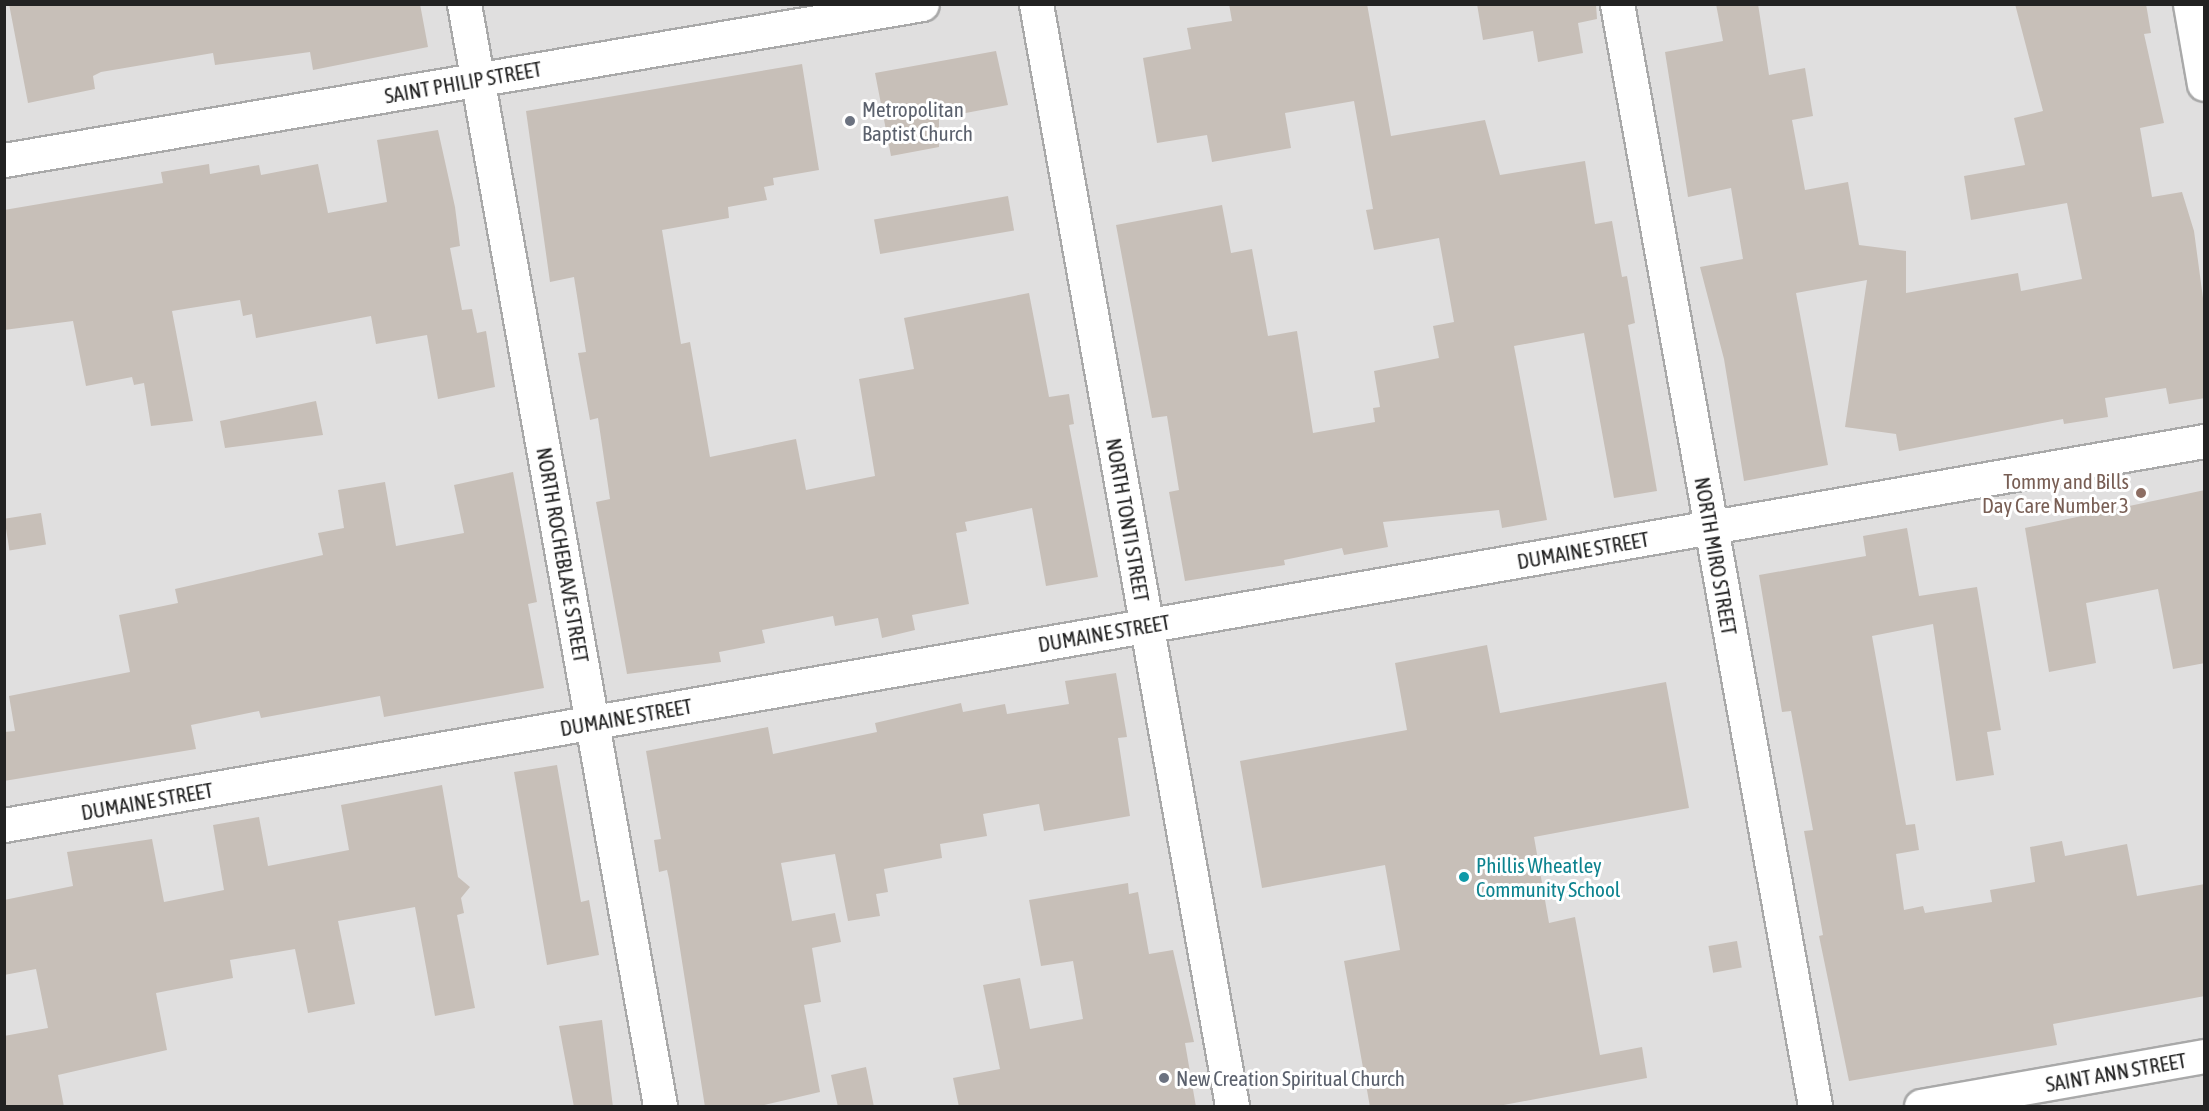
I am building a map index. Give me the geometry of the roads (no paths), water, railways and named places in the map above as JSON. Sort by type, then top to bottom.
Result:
[{"type":"street","name":"NORTH ROCHEBLAVE STREET","points":[[464,4],[660,1107]]},
{"type":"street","name":"SAINT PHILIP STREET","points":[[4,160],[922,4]]},
{"type":"street","name":"NORTH TONTI STREET","points":[[1036,4],[1233,1107]]},
{"type":"street","name":"NORTH MIRO STREET","points":[[1617,4],[1815,1107]]},
{"type":"street","points":[[2190,4],[2205,84]]},
{"type":"street","name":"DUMAINE STREET","points":[[4,825],[2205,441]]},
{"type":"street","name":"SAINT ANN STREET","points":[[1921,1107],[2205,1056]]},
{"type":"place","name":"Metropolitan Baptist Church","points":[[850,121]]},
{"type":"place","name":"Tommy and Bills Day Care Number 3","points":[[2141,493]]},
{"type":"place","name":"Phillis Wheatley Community School","points":[[1464,877]]},
{"type":"place","name":"New Creation Spiritual Church","points":[[1164,1078]]}]
